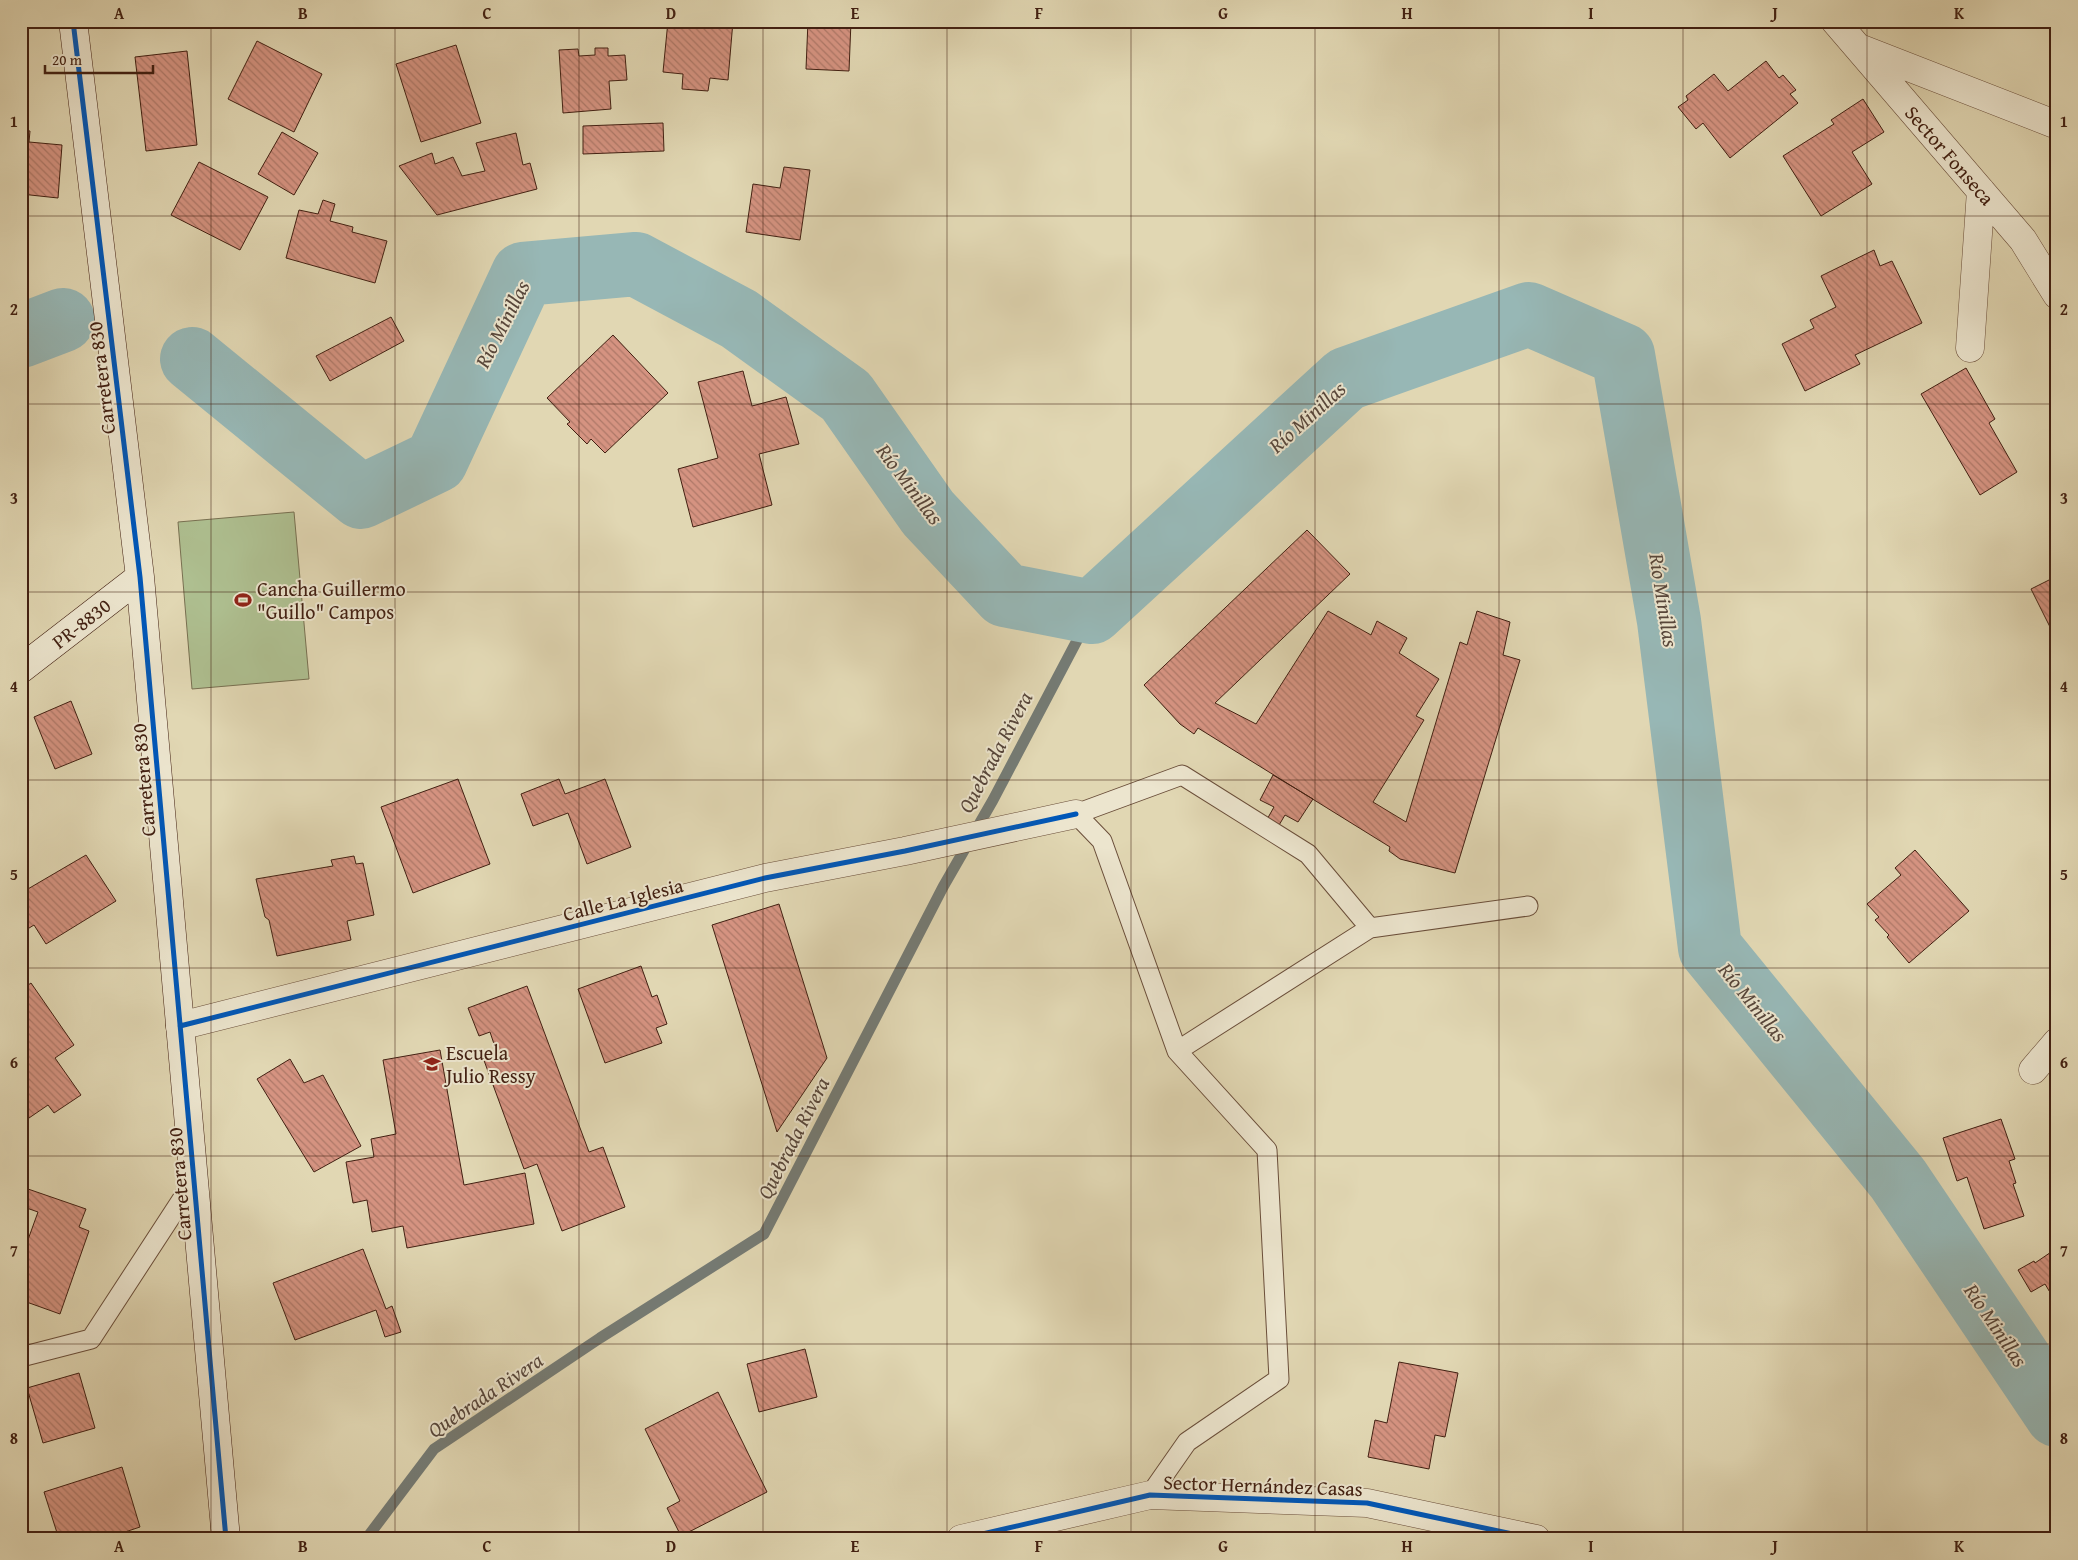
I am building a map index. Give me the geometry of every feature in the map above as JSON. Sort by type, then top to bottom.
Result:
[{"type":"street","name":"Carretera 830","points":[[73,21],[140,577],[226,1539]]},
{"type":"street","name":"Sector Fonseca","points":[[1835,21],[2023,240],[2057,295]]},
{"type":"street","points":[[1858,48],[2057,126]]},
{"type":"street","points":[[1970,348],[1981,191]]},
{"type":"street","name":"PR-8830","points":[[21,669],[140,577]]},
{"type":"street","name":"Calle La Iglesia","points":[[180,1026],[765,878],[905,851],[1076,814]]},
{"type":"street","points":[[2033,1070],[2057,1042]]},
{"type":"street","name":"Sector Hernández Casas","points":[[961,1539],[1150,1495],[1367,1503],[1536,1539]]},
{"type":"lane","points":[[1150,1495],[1187,1442],[1279,1379],[1267,1150],[1177,1051],[1102,841],[1076,814],[1182,775],[1308,854],[1370,928]]},
{"type":"lane","points":[[1177,1051],[1370,928],[1528,906]]},
{"type":"lane","points":[[21,1357],[91,1339],[194,1181]]},
{"type":"green space","name":"Cancha Guillermo \"Guillo\" Campos","points":[[294,512],[309,679],[192,689],[178,522]]},
{"type":"building","points":[[668,21],[733,21],[728,80],[710,78],[708,91],[682,89],[683,74],[663,72]]},
{"type":"building","points":[[808,21],[851,21],[849,71],[806,69]]},
{"type":"building","points":[[257,41],[322,74],[294,132],[228,99]]},
{"type":"building","points":[[456,45],[481,123],[421,142],[396,64]]},
{"type":"building","points":[[595,48],[608,48],[608,56],[625,55],[627,80],[609,81],[611,109],[563,113],[559,50],[578,49],[579,56],[595,55]]},
{"type":"building","points":[[187,51],[197,145],[146,151],[135,57]]},
{"type":"building","points":[[1766,61],[1779,78],[1783,75],[1796,90],[1790,94],[1798,103],[1730,158],[1703,123],[1696,129],[1678,107],[1688,100],[1686,96],[1714,74],[1728,91]]},
{"type":"building","points":[[1863,99],[1884,132],[1852,152],[1872,184],[1821,216],[1783,156],[1834,124],[1831,120]]},
{"type":"building","points":[[663,123],[664,151],[583,154],[583,126]]},
{"type":"building","points":[[21,130],[30,131],[29,142],[62,145],[58,198],[21,194]]},
{"type":"building","points":[[282,132],[318,153],[294,195],[258,174]]},
{"type":"building","points":[[516,133],[523,165],[530,163],[537,189],[437,215],[399,166],[432,153],[435,164],[453,157],[462,176],[485,171],[476,143]]},
{"type":"building","points":[[199,162],[268,197],[240,250],[171,215]]},
{"type":"building","points":[[784,167],[810,170],[800,240],[746,232],[753,184],[780,188]]},
{"type":"building","points":[[323,200],[335,204],[330,221],[353,227],[352,232],[387,241],[375,283],[286,258],[299,210],[318,214]]},
{"type":"building","points":[[1874,250],[1880,266],[1892,261],[1922,323],[1855,355],[1860,364],[1805,391],[1782,344],[1814,328],[1810,320],[1836,307],[1821,276]]},
{"type":"building","points":[[391,317],[404,341],[330,381],[316,356]]},
{"type":"building","points":[[613,335],[668,393],[605,453],[591,439],[587,444],[567,424],[570,422],[547,398]]},
{"type":"building","points":[[1966,368],[1995,419],[1989,423],[2017,472],[1980,495],[1921,394]]},
{"type":"building","points":[[743,371],[752,406],[786,397],[799,444],[759,454],[772,505],[693,527],[678,469],[718,458],[698,382]]},
{"type":"building","points":[[1307,530],[1350,574],[1215,703],[1256,724],[1328,611],[1371,635],[1377,621],[1407,638],[1399,653],[1439,679],[1416,716],[1424,720],[1373,802],[1406,822],[1460,642],[1467,645],[1477,611],[1510,622],[1503,655],[1520,660],[1455,873],[1400,859],[1389,851],[1390,847],[1198,728],[1194,734],[1180,724],[1144,685]]},
{"type":"building","points":[[2057,576],[2057,641],[2031,589]]},
{"type":"building","points":[[71,701],[92,754],[55,769],[34,717]]},
{"type":"building","points":[[1273,775],[1313,799],[1298,822],[1285,815],[1272,837],[1261,830],[1274,807],[1260,800]]},
{"type":"building","points":[[458,779],[490,864],[413,893],[381,807]]},
{"type":"building","points":[[559,779],[565,794],[605,779],[631,847],[587,864],[568,813],[533,826],[521,794]]},
{"type":"building","points":[[1915,850],[1969,911],[1909,963],[1887,937],[1889,935],[1875,920],[1879,917],[1867,904],[1901,875],[1895,868]]},
{"type":"building","points":[[86,855],[116,901],[46,944],[34,925],[21,933],[21,893]]},
{"type":"building","points":[[354,856],[356,864],[363,863],[374,915],[347,921],[351,940],[277,956],[269,920],[265,917],[256,879],[333,866],[331,860]]},
{"type":"building","points":[[779,904],[827,1058],[777,1132],[712,925]]},
{"type":"building","points":[[641,966],[652,997],[657,995],[667,1024],[656,1028],[662,1043],[605,1063],[578,989]]},
{"type":"building","points":[[31,983],[74,1045],[55,1058],[81,1095],[54,1113],[48,1105],[29,1118],[21,1106],[21,990]]},
{"type":"building","points":[[527,986],[589,1152],[603,1147],[625,1207],[562,1231],[537,1164],[524,1169],[482,1055],[496,1050],[490,1032],[479,1036],[468,1008]]},
{"type":"building","points":[[440,1050],[464,1185],[525,1173],[534,1224],[407,1248],[403,1226],[372,1232],[367,1200],[353,1203],[346,1162],[374,1157],[371,1139],[396,1134],[383,1060]]},
{"type":"building","points":[[290,1059],[304,1083],[323,1075],[361,1146],[314,1172],[257,1079]]},
{"type":"building","points":[[2001,1119],[2015,1159],[2009,1161],[2016,1183],[2013,1184],[2024,1216],[1984,1229],[1967,1177],[1957,1181],[1943,1138]]},
{"type":"building","points":[[28,1189],[86,1209],[79,1227],[89,1231],[60,1314],[21,1300],[21,1259],[38,1212],[21,1206]]},
{"type":"building","points":[[2057,1248],[2057,1304],[2045,1284],[2031,1292],[2018,1270],[2034,1261],[2035,1263]]},
{"type":"building","points":[[363,1249],[386,1309],[392,1306],[401,1332],[385,1337],[376,1310],[295,1340],[273,1283]]},
{"type":"building","points":[[805,1349],[817,1397],[759,1412],[747,1364]]},
{"type":"building","points":[[1399,1362],[1458,1373],[1445,1437],[1435,1435],[1429,1469],[1368,1457],[1375,1420],[1387,1423]]},
{"type":"building","points":[[79,1373],[95,1428],[43,1443],[27,1388]]},
{"type":"building","points":[[718,1392],[767,1492],[681,1536],[667,1508],[680,1501],[645,1429]]},
{"type":"building","points":[[122,1467],[140,1527],[104,1539],[59,1539],[44,1492]]},
{"type":"waterway","name":"Río Minillas","points":[[192,359],[361,497],[436,461],[523,274],[636,264],[739,319],[846,396],[928,513],[1005,595],[1092,612],[1346,379],[1529,314],[1623,355],[1669,621],[1710,948],[1898,1179],[2057,1415]]},
{"type":"waterway","name":"Río Minillas","points":[[21,336],[63,320]]},
{"type":"waterway","name":"Quebrada Rivera","points":[[366,1539],[434,1449],[600,1338],[764,1234],[943,887],[993,800],[1092,612]]},
{"type":"cycle path","points":[[73,21],[140,577],[226,1539]]},
{"type":"cycle path","points":[[180,1026],[765,878],[905,851],[1076,814]]},
{"type":"cycle path","points":[[961,1539],[1150,1495],[1367,1503],[1536,1539]]},
{"type":"place","name":"Cancha Guillermo \"Guillo\" Campos","points":[[243,600]]},
{"type":"place","name":"Escuela Julio Ressy","points":[[432,1064]]}]
